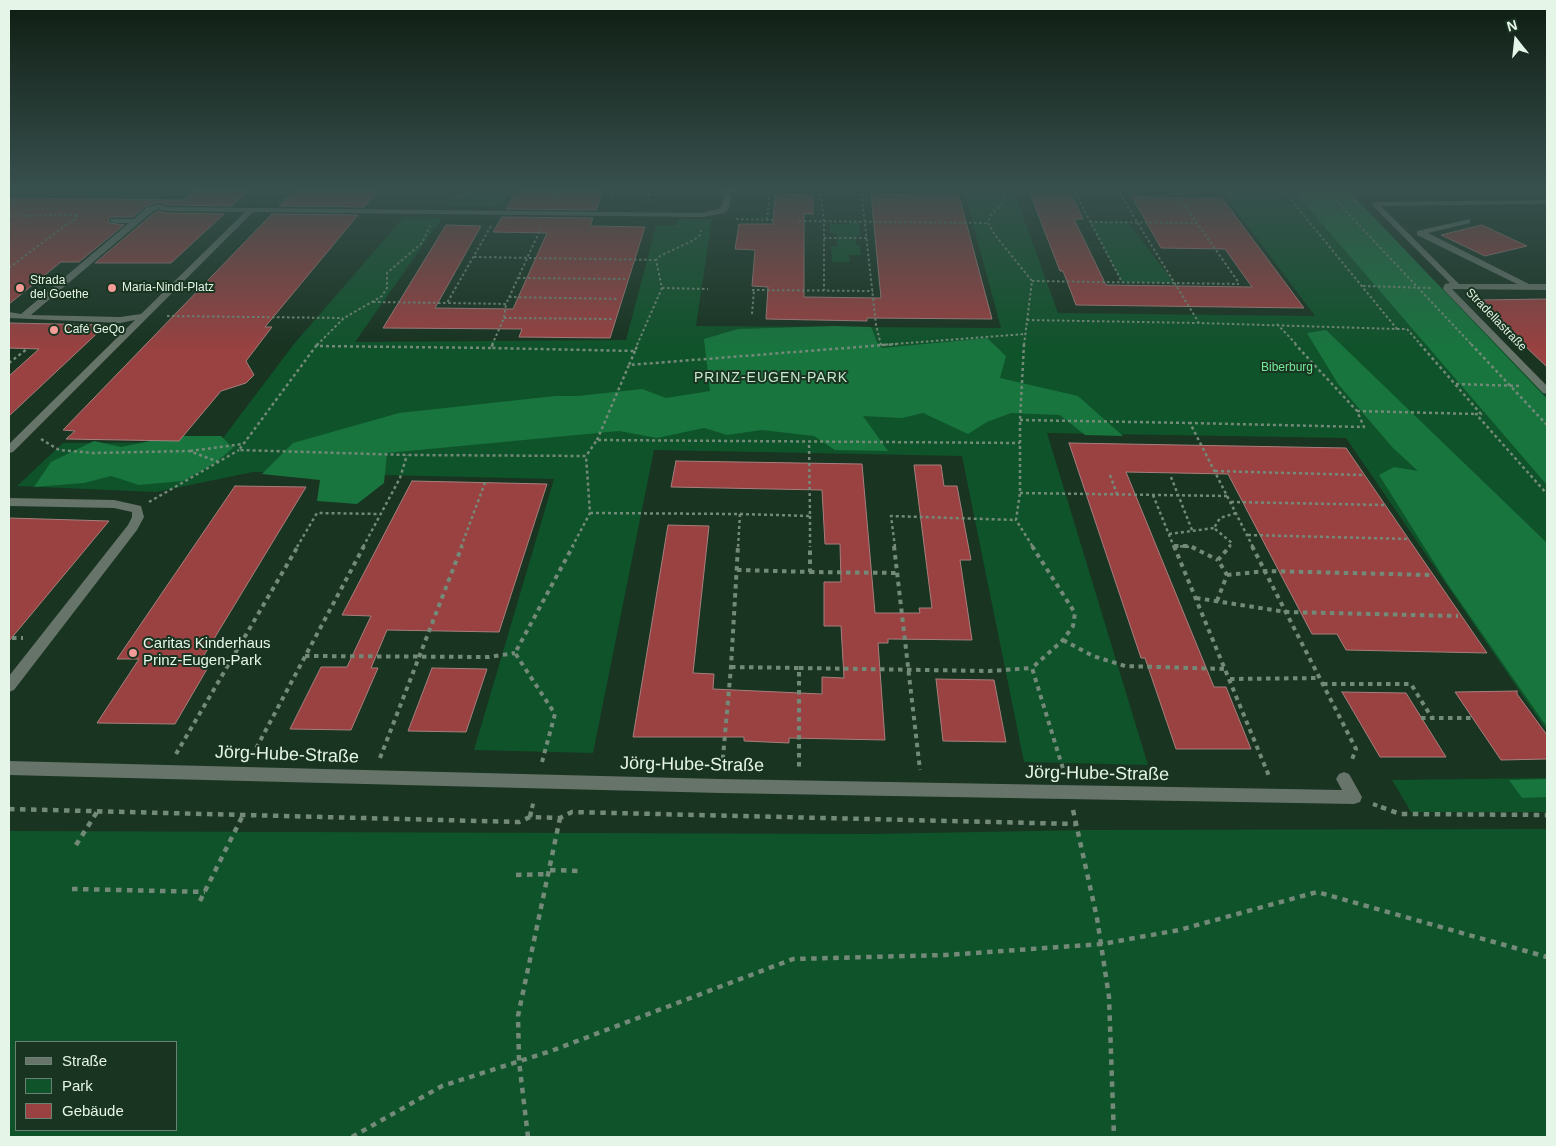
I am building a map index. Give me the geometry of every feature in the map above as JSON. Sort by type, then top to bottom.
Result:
[{"type":"street","points":[[24,316],[111,242]]},
{"type":"street","points":[[9,450],[219,242]]},
{"type":"street","points":[[1414,242],[1457,286]]},
{"type":"street","points":[[1441,242],[1528,286]]},
{"type":"street","points":[[1447,288],[1448,286],[1547,287]]},
{"type":"street","name":"Stradellastraße","points":[[1447,288],[1546,388]]},
{"type":"street","points":[[9,315],[120,320],[145,316]]},
{"type":"street","points":[[9,502],[114,504],[137,509],[138,517],[133,527],[9,686]]},
{"type":"street","name":"Jörg-Hube-Straße","points":[[9,768],[922,791],[1354,797]]},
{"type":"street","points":[[1344,778],[1354,797]]},
{"type":"path","points":[[9,268],[42,242]]},
{"type":"path","points":[[240,450],[316,346],[344,318],[382,296],[387,288],[387,273],[422,242]]},
{"type":"path","points":[[448,303],[482,242]]},
{"type":"path","points":[[491,348],[504,318],[506,304],[535,242]]},
{"type":"path","points":[[474,257],[656,260],[660,256],[687,242]]},
{"type":"path","points":[[824,242],[824,290]]},
{"type":"path","points":[[868,242],[881,345]]},
{"type":"path","points":[[730,668],[989,671],[1032,668],[1063,640],[1073,626],[1075,613],[1016,520],[1020,492],[1020,420],[1025,334],[1032,281],[1001,242]]},
{"type":"path","points":[[1101,242],[1122,282]]},
{"type":"path","points":[[1149,242],[1199,323]]},
{"type":"path","points":[[1032,281],[1239,284],[1211,242]]},
{"type":"path","points":[[1327,242],[1397,329]]},
{"type":"path","points":[[1376,242],[1547,426]]},
{"type":"path","points":[[515,653],[590,513],[586,456],[597,440],[662,288],[656,270],[656,260]]},
{"type":"path","points":[[518,278],[625,279]]},
{"type":"path","points":[[1363,286],[1447,288]]},
{"type":"path","points":[[662,288],[708,289]]},
{"type":"path","points":[[752,314],[753,290],[873,291]]},
{"type":"path","points":[[509,297],[619,299]]},
{"type":"path","points":[[373,302],[506,304]]},
{"type":"path","points":[[145,316],[344,318]]},
{"type":"path","points":[[504,318],[612,319]]},
{"type":"path","points":[[1027,320],[1277,324],[1407,329],[1481,414],[1357,411]]},
{"type":"path","points":[[1020,420],[1364,427],[1357,411],[1277,324]]},
{"type":"path","points":[[629,365],[1025,334]]},
{"type":"path","points":[[316,346],[635,351]]},
{"type":"path","points":[[9,363],[26,349]]},
{"type":"path","points":[[1456,384],[1546,388]]},
{"type":"path","points":[[1476,414],[1547,494]]},
{"type":"path","points":[[1190,423],[1356,749],[1344,778]]},
{"type":"path","points":[[28,431],[59,450],[93,452],[189,451],[243,444]]},
{"type":"path","points":[[597,440],[1020,444]]},
{"type":"path","points":[[809,442],[810,572]]},
{"type":"path","points":[[137,509],[240,450],[407,455],[586,456]]},
{"type":"path","points":[[189,451],[219,462]]},
{"type":"path","points":[[242,774],[400,478],[407,455]]},
{"type":"path","points":[[1215,471],[1362,475]]},
{"type":"path","points":[[1110,475],[1117,494]]},
{"type":"path","points":[[1171,477],[1192,530]]},
{"type":"path","points":[[372,777],[420,658],[486,480]]},
{"type":"path","points":[[1020,492],[1228,496]]},
{"type":"path","points":[[1153,495],[1278,797]]},
{"type":"path","points":[[1231,502],[1384,505]]},
{"type":"path","points":[[590,513],[650,512],[810,516]]},
{"type":"path","points":[[165,772],[317,513],[380,514]]},
{"type":"path","points":[[1214,528],[1220,518],[1230,513],[1236,513]]},
{"type":"path","points":[[720,786],[740,514]]},
{"type":"path","points":[[922,791],[892,516],[1016,520]]},
{"type":"path","points":[[1169,534],[1214,528],[1232,543],[1218,560]]},
{"type":"path","points":[[1248,535],[1409,539]]},
{"type":"path","points":[[1174,546],[1190,546],[1201,550],[1218,560],[1227,575]]},
{"type":"path","points":[[737,570],[898,573]]},
{"type":"path","points":[[1227,575],[1266,571],[1431,575]]},
{"type":"path","points":[[1217,601],[1227,575]]},
{"type":"path","points":[[1196,598],[1286,612],[1458,616]]},
{"type":"path","points":[[1063,640],[1093,656],[1125,666],[1225,669]]},
{"type":"path","points":[[305,656],[420,658],[489,657],[515,653]]},
{"type":"path","points":[[515,653],[555,714],[537,782]]},
{"type":"path","points":[[799,668],[799,788]]},
{"type":"path","points":[[1032,668],[1069,794],[1102,944],[1109,998],[1114,1137]]},
{"type":"path","points":[[1230,679],[1320,678]]},
{"type":"path","points":[[1323,684],[1411,684],[1432,718]]},
{"type":"path","points":[[1422,718],[1472,718]]},
{"type":"path","points":[[1354,797],[1400,814],[1547,815]]},
{"type":"path","points":[[9,810],[519,822],[530,818],[560,818],[572,812],[1076,824]]},
{"type":"path","points":[[76,845],[97,811]]},
{"type":"path","points":[[200,901],[243,815]]},
{"type":"path","points":[[528,1137],[519,1061],[518,1016],[560,818]]},
{"type":"path","points":[[516,875],[580,871]]},
{"type":"path","points":[[72,888],[205,892]]},
{"type":"path","points":[[352,1137],[442,1086],[481,1072],[551,1052],[793,959],[946,955],[1102,944],[1179,930],[1317,892],[1547,956]]},
{"type":"green space","name":"Biberburg","points":[[382,242],[425,242],[355,342],[626,340],[652,242],[708,242],[696,326],[1001,328],[978,242],[1032,242],[1058,313],[1315,316],[1260,242],[1392,242],[1445,291],[1547,397],[1547,731],[1346,438],[1047,433],[1148,765],[1024,762],[962,456],[654,450],[593,753],[474,750],[554,479],[253,472],[156,492],[17,486],[63,443],[220,442],[294,344]]},
{"type":"green space","points":[[837,242],[856,242],[856,245],[860,245],[861,255],[849,255],[850,262],[832,262],[831,246],[837,246]]},
{"type":"green space","points":[[1101,242],[1143,242],[1174,283],[1122,282]]},
{"type":"green space","points":[[1338,242],[1398,242],[1547,399],[1547,485]]},
{"type":"green space","points":[[834,326],[871,327],[877,342],[882,348],[987,338],[1006,356],[1000,378],[1078,396],[1123,436],[1085,435],[1060,415],[1011,413],[987,422],[968,434],[923,413],[902,418],[863,416],[888,451],[835,450],[814,436],[762,430],[727,435],[704,428],[657,438],[619,431],[387,453],[384,483],[357,504],[317,501],[320,480],[262,474],[293,443],[399,413],[555,396],[578,396],[642,389],[666,398],[710,391],[704,339],[738,329]]},
{"type":"green space","points":[[1326,330],[1547,543],[1547,727],[1447,583],[1379,475],[1394,467],[1418,471],[1393,448],[1338,384],[1307,333]]},
{"type":"green space","points":[[174,436],[221,436],[233,448],[215,463],[183,481],[139,485],[111,476],[84,483],[34,487],[51,462],[94,441],[121,447]]},
{"type":"green space","points":[[1547,778],[1547,812],[1411,812],[1392,780]]},
{"type":"green space","points":[[1547,779],[1547,797],[1522,798],[1509,780]]},
{"type":"green space","points":[[1547,829],[1547,1137],[9,1137],[9,831],[869,834],[1088,830]]},
{"type":"building","points":[[9,242],[103,242],[79,262],[61,262],[9,304]]},
{"type":"building","points":[[119,242],[193,242],[171,263],[95,263]]},
{"type":"building","points":[[244,242],[335,242],[265,327],[272,327],[246,361],[254,375],[246,383],[221,391],[179,441],[66,439],[75,431],[63,430]]},
{"type":"building","points":[[435,242],[472,242],[435,308],[513,309],[543,242],[640,242],[610,338],[519,337],[522,329],[383,328]]},
{"type":"building","points":[[736,242],[804,242],[804,297],[881,298],[876,242],[971,242],[992,319],[867,318],[867,321],[766,319],[768,287],[752,286],[755,250],[735,249]]},
{"type":"building","points":[[1049,242],[1085,242],[1106,285],[1252,287],[1225,249],[1161,248],[1158,242],[1255,242],[1304,308],[1076,305],[1063,271],[1060,271]]},
{"type":"building","points":[[1457,242],[1519,242],[1527,246],[1485,256]]},
{"type":"building","points":[[1547,299],[1547,367],[1504,326],[1508,326],[1479,300]]},
{"type":"building","points":[[9,323],[106,325],[9,416],[9,376],[39,349],[9,348]]},
{"type":"building","points":[[1069,443],[1346,448],[1487,653],[1346,650],[1337,634],[1312,634],[1228,474],[1126,472],[1214,687],[1226,687],[1251,749],[1176,749],[1145,658],[1141,658]]},
{"type":"building","points":[[676,461],[862,464],[875,613],[920,613],[919,608],[932,608],[914,465],[941,465],[944,486],[957,486],[971,560],[960,560],[972,640],[888,639],[888,643],[878,643],[885,740],[789,738],[789,743],[744,741],[744,737],[633,737],[668,525],[709,526],[693,673],[714,674],[713,689],[822,694],[822,677],[844,678],[841,626],[824,626],[824,582],[841,582],[840,544],[825,544],[822,490],[671,487]]},
{"type":"building","points":[[412,481],[547,484],[499,632],[387,630],[371,668],[378,668],[351,730],[290,729],[321,667],[347,667],[371,616],[342,615]]},
{"type":"building","points":[[235,486],[306,487],[203,657],[214,657],[175,724],[97,723],[139,659],[117,659]]},
{"type":"building","points":[[9,518],[109,521],[9,641]]},
{"type":"building","points":[[432,668],[487,669],[466,732],[408,731]]},
{"type":"building","points":[[936,679],[994,680],[1006,742],[943,741]]},
{"type":"building","points":[[1517,691],[1517,694],[1547,735],[1547,759],[1501,760],[1455,692]]},
{"type":"building","points":[[1342,692],[1406,693],[1446,757],[1380,757]]},
{"type":"place","name":"Strada del Goethe","points":[[20,288]]},
{"type":"place","name":"Maria-Nindl-Platz","points":[[112,288]]},
{"type":"place","name":"Café GeQo","points":[[54,330]]},
{"type":"place","name":"Caritas Kinderhaus Prinz-Eugen-Park","points":[[133,653]]},
{"type":"district","name":"PRINZ-EUGEN-PARK","points":[[771,378]]}]
